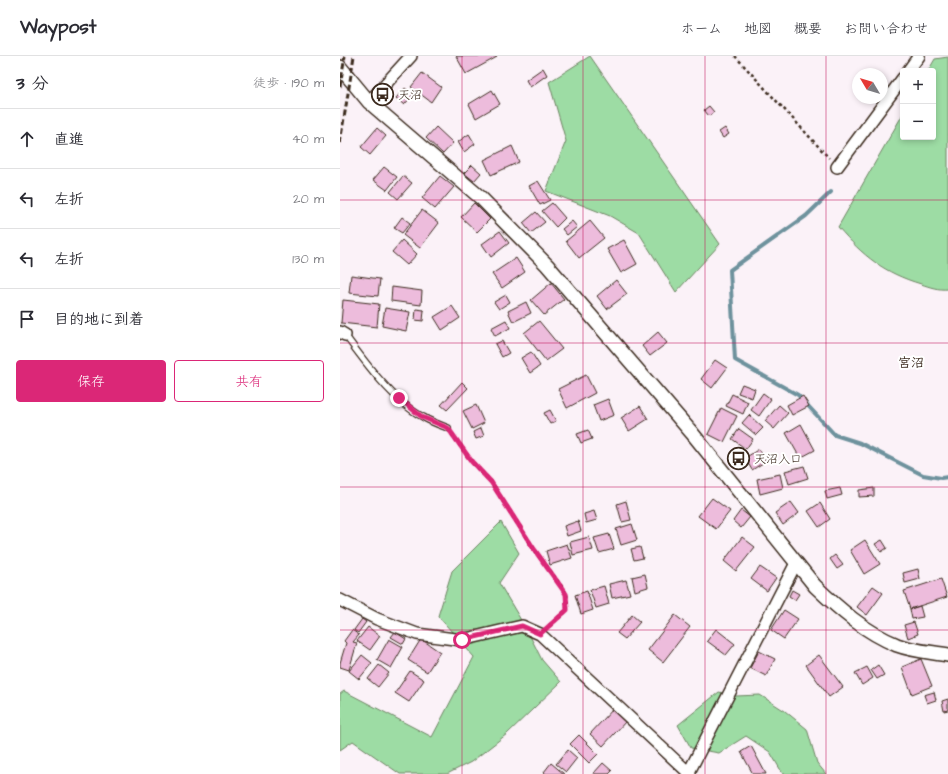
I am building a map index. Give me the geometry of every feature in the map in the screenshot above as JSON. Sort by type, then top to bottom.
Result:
[{"type":"street","points":[[369,102],[411,56]]},
{"type":"street","points":[[910,68],[919,56]]},
{"type":"street","points":[[340,67],[369,102],[481,198],[547,265],[692,433],[815,586],[855,621],[898,645],[948,655]]},
{"type":"street","points":[[837,168],[900,82]]},
{"type":"street","points":[[340,600],[377,619],[417,634],[462,640],[522,626],[540,634],[689,773],[796,563]]},
{"type":"lane","points":[[343,333],[378,378],[399,398],[422,417],[448,428]]},
{"type":"path","points":[[735,56],[837,168]]},
{"type":"path","points":[[448,428],[472,462],[491,482],[534,549],[566,594],[567,610],[540,634]]},
{"type":"green space","points":[[590,56],[720,244],[676,292],[639,233],[610,216],[546,191],[566,141],[549,82]]},
{"type":"green space","points":[[948,57],[948,289],[937,289],[908,280],[885,269],[856,247],[838,227],[900,119],[900,140],[936,140],[936,68],[930,68],[935,59]]},
{"type":"green space","points":[[501,522],[519,553],[499,583],[528,632],[542,660],[561,682],[507,734],[471,762],[447,774],[400,774],[353,741],[340,750],[340,694],[344,691],[432,737],[474,657],[438,616],[452,571]]},
{"type":"green space","points":[[719,692],[736,696],[760,695],[785,711],[807,729],[817,763],[826,774],[783,774],[770,752],[746,736],[719,753],[691,748],[678,725]]},
{"type":"building","points":[[456,56],[496,56],[497,57],[466,74]]},
{"type":"building","points":[[543,68],[547,75],[530,87],[526,80]]},
{"type":"building","points":[[422,73],[441,87],[431,102],[411,87]]},
{"type":"building","points":[[405,88],[413,95],[404,105],[396,98]]},
{"type":"building","points":[[492,90],[500,104],[476,118],[469,104]]},
{"type":"building","points":[[709,106],[714,112],[709,116],[704,110]]},
{"type":"building","points":[[436,127],[453,143],[443,154],[426,138]]},
{"type":"building","points":[[377,128],[386,136],[370,155],[361,147]]},
{"type":"building","points":[[725,128],[729,134],[723,138],[719,132]]},
{"type":"building","points":[[469,134],[475,144],[464,152],[458,142]]},
{"type":"building","points":[[512,146],[519,162],[491,175],[484,160]]},
{"type":"building","points":[[472,165],[481,173],[474,181],[464,173]]},
{"type":"building","points":[[384,167],[397,177],[387,190],[373,180]]},
{"type":"building","points":[[403,176],[412,183],[398,199],[390,192]]},
{"type":"building","points":[[440,176],[454,187],[435,209],[422,198]]},
{"type":"building","points":[[538,181],[550,200],[540,205],[529,186]]},
{"type":"building","points":[[474,203],[490,219],[477,232],[461,217]]},
{"type":"building","points":[[552,203],[565,218],[556,227],[542,211]]},
{"type":"building","points":[[422,210],[439,223],[420,248],[403,235]]},
{"type":"building","points":[[536,212],[545,222],[531,233],[523,223]]},
{"type":"building","points":[[402,217],[410,223],[402,233],[394,228]]},
{"type":"building","points":[[572,221],[577,227],[567,235],[562,229]]},
{"type":"building","points":[[590,221],[604,238],[579,258],[566,241]]},
{"type":"building","points":[[500,231],[509,243],[491,257],[482,244]]},
{"type":"building","points":[[402,240],[417,254],[407,265],[392,252]]},
{"type":"building","points":[[624,240],[637,264],[621,273],[607,249]]},
{"type":"building","points":[[516,258],[525,272],[502,288],[492,274]]},
{"type":"building","points":[[351,275],[380,279],[378,296],[349,293]]},
{"type":"building","points":[[616,280],[627,294],[607,309],[597,296]]},
{"type":"building","points":[[551,283],[564,299],[544,315],[531,300]]},
{"type":"building","points":[[392,287],[422,291],[421,305],[391,301]]},
{"type":"building","points":[[506,295],[510,302],[499,309],[494,302]]},
{"type":"building","points":[[343,300],[379,304],[377,327],[341,323]]},
{"type":"building","points":[[526,302],[531,313],[513,322],[508,311]]},
{"type":"building","points":[[452,306],[460,318],[442,330],[434,317]]},
{"type":"building","points":[[385,308],[410,312],[406,331],[382,326]]},
{"type":"building","points":[[416,309],[424,310],[423,321],[415,320]]},
{"type":"building","points":[[506,320],[510,328],[495,336],[491,328]]},
{"type":"building","points":[[539,321],[562,349],[546,361],[524,333]]},
{"type":"building","points":[[658,332],[667,343],[650,356],[642,346]]},
{"type":"building","points":[[502,341],[509,353],[502,357],[495,344]]},
{"type":"building","points":[[531,352],[540,366],[530,373],[521,358]]},
{"type":"building","points":[[715,360],[727,368],[712,388],[701,379]]},
{"type":"building","points":[[586,375],[595,393],[567,408],[558,389]]},
{"type":"building","points":[[462,382],[468,388],[447,410],[441,405]]},
{"type":"building","points":[[742,384],[755,389],[752,398],[738,393]]},
{"type":"building","points":[[763,393],[771,399],[759,416],[751,410]]},
{"type":"building","points":[[732,394],[748,402],[743,414],[726,406]]},
{"type":"building","points":[[803,396],[809,406],[792,415],[787,405]]},
{"type":"building","points":[[608,399],[614,415],[599,421],[593,405]]},
{"type":"building","points":[[476,405],[484,423],[472,429],[463,411]]},
{"type":"building","points":[[779,405],[788,413],[774,429],[765,421]]},
{"type":"building","points":[[640,406],[648,419],[629,431],[621,418]]},
{"type":"building","points":[[721,408],[737,416],[724,442],[708,434]]},
{"type":"building","points":[[550,410],[556,421],[550,424],[544,413]]},
{"type":"building","points":[[749,415],[763,428],[756,435],[742,423]]},
{"type":"building","points":[[801,424],[815,450],[800,458],[786,433]]},
{"type":"building","points":[[481,428],[484,436],[476,439],[473,432]]},
{"type":"building","points":[[739,429],[753,439],[746,449],[732,439]]},
{"type":"building","points":[[588,430],[592,439],[581,443],[577,434]]},
{"type":"building","points":[[759,449],[766,461],[752,470],[745,458]]},
{"type":"building","points":[[804,466],[808,478],[789,484],[785,471]]},
{"type":"building","points":[[780,474],[783,488],[760,494],[757,479]]},
{"type":"building","points":[[840,488],[842,495],[827,499],[825,491]]},
{"type":"building","points":[[874,488],[874,496],[859,497],[859,490]]},
{"type":"building","points":[[712,498],[730,511],[716,529],[698,516]]},
{"type":"building","points":[[626,501],[631,520],[622,522],[617,504]]},
{"type":"building","points":[[791,502],[799,513],[783,525],[775,513]]},
{"type":"building","points":[[820,503],[830,519],[819,527],[808,511]]},
{"type":"building","points":[[741,510],[750,517],[741,528],[733,521]]},
{"type":"building","points":[[594,511],[597,520],[586,523],[584,514]]},
{"type":"building","points":[[578,521],[581,531],[567,536],[564,526]]},
{"type":"building","points":[[632,524],[637,540],[621,545],[616,529]]},
{"type":"building","points":[[609,534],[614,549],[599,553],[594,538]]},
{"type":"building","points":[[589,537],[593,550],[573,555],[570,542]]},
{"type":"building","points":[[742,537],[755,547],[736,571],[724,561]]},
{"type":"building","points":[[865,540],[880,564],[864,574],[850,550]]},
{"type":"building","points":[[882,540],[887,548],[881,552],[875,544]]},
{"type":"building","points":[[567,544],[572,558],[550,565],[546,551]]},
{"type":"building","points":[[640,547],[643,558],[634,560],[631,549]]},
{"type":"building","points":[[835,555],[843,565],[837,569],[830,559]]},
{"type":"building","points":[[760,567],[776,578],[767,591],[751,579]]},
{"type":"building","points":[[918,569],[920,579],[905,583],[903,573]]},
{"type":"building","points":[[645,574],[648,587],[635,591],[632,577]]},
{"type":"building","points":[[941,579],[947,597],[910,609],[904,591]]},
{"type":"building","points":[[626,580],[630,594],[612,598],[609,584]]},
{"type":"building","points":[[604,586],[609,604],[596,608],[590,590]]},
{"type":"building","points":[[873,586],[883,593],[867,615],[857,607]]},
{"type":"building","points":[[792,590],[799,594],[795,600],[789,596]]},
{"type":"building","points":[[587,591],[593,610],[581,614],[575,595]]},
{"type":"building","points":[[920,606],[923,617],[912,619],[910,609]]},
{"type":"building","points":[[784,610],[798,619],[784,639],[771,630]]},
{"type":"building","points":[[632,615],[640,622],[625,639],[617,633]]},
{"type":"building","points":[[675,615],[690,627],[663,662],[648,650]]},
{"type":"building","points":[[362,619],[366,622],[358,633],[354,630]]},
{"type":"building","points":[[914,622],[918,634],[908,638],[904,625]]},
{"type":"building","points":[[368,627],[380,636],[370,650],[357,641]]},
{"type":"building","points":[[716,629],[735,644],[726,655],[707,641]]},
{"type":"building","points":[[352,630],[359,635],[353,642],[357,643],[349,670],[340,667],[340,663],[346,643],[344,641]]},
{"type":"building","points":[[395,632],[406,639],[403,644],[391,637]]},
{"type":"building","points":[[389,639],[403,647],[391,668],[377,660]]},
{"type":"building","points":[[421,639],[440,652],[427,672],[408,660]]},
{"type":"building","points":[[759,651],[775,659],[766,676],[750,668]]},
{"type":"building","points":[[362,655],[372,663],[359,679],[349,671]]},
{"type":"building","points":[[819,655],[843,687],[829,697],[806,665]]},
{"type":"building","points":[[921,659],[932,686],[912,694],[902,667]]},
{"type":"building","points":[[379,665],[389,673],[378,687],[368,679]]},
{"type":"building","points":[[878,665],[884,675],[877,679],[871,670]]},
{"type":"building","points":[[867,667],[873,678],[862,685],[855,673]]},
{"type":"building","points":[[410,671],[424,680],[409,702],[395,693]]},
{"type":"building","points":[[934,692],[936,700],[927,703],[924,695]]},
{"type":"building","points":[[948,699],[948,710],[944,711],[942,701]]},
{"type":"building","points":[[614,708],[627,720],[603,746],[590,734]]},
{"type":"building","points":[[579,735],[598,754],[589,763],[570,744]]},
{"type":"building","points":[[751,746],[766,774],[753,774],[741,752]]},
{"type":"building","points":[[568,750],[577,758],[566,772],[556,764]]},
{"type":"building","points":[[551,763],[564,774],[546,774],[544,772]]},
{"type":"building","points":[[603,763],[612,771],[609,774],[593,774]]},
{"type":"waterway","points":[[831,192],[806,216],[730,270],[735,360],[798,395],[835,435],[860,443],[923,475],[941,478],[948,477]]},
{"type":"railway","points":[[340,87],[345,56]]},
{"type":"railway","points":[[340,143],[354,56]]},
{"type":"place","name":"天沼","points":[[382,95]]},
{"type":"place","name":"天沼入口","points":[[738,459]]},
{"type":"district","name":"宮沼","points":[[911,362]]},
{"type":"route","points":[[399,398],[422,417],[448,428],[472,462],[491,482],[534,549],[566,594],[567,610],[540,634],[522,626],[462,640]]}]
